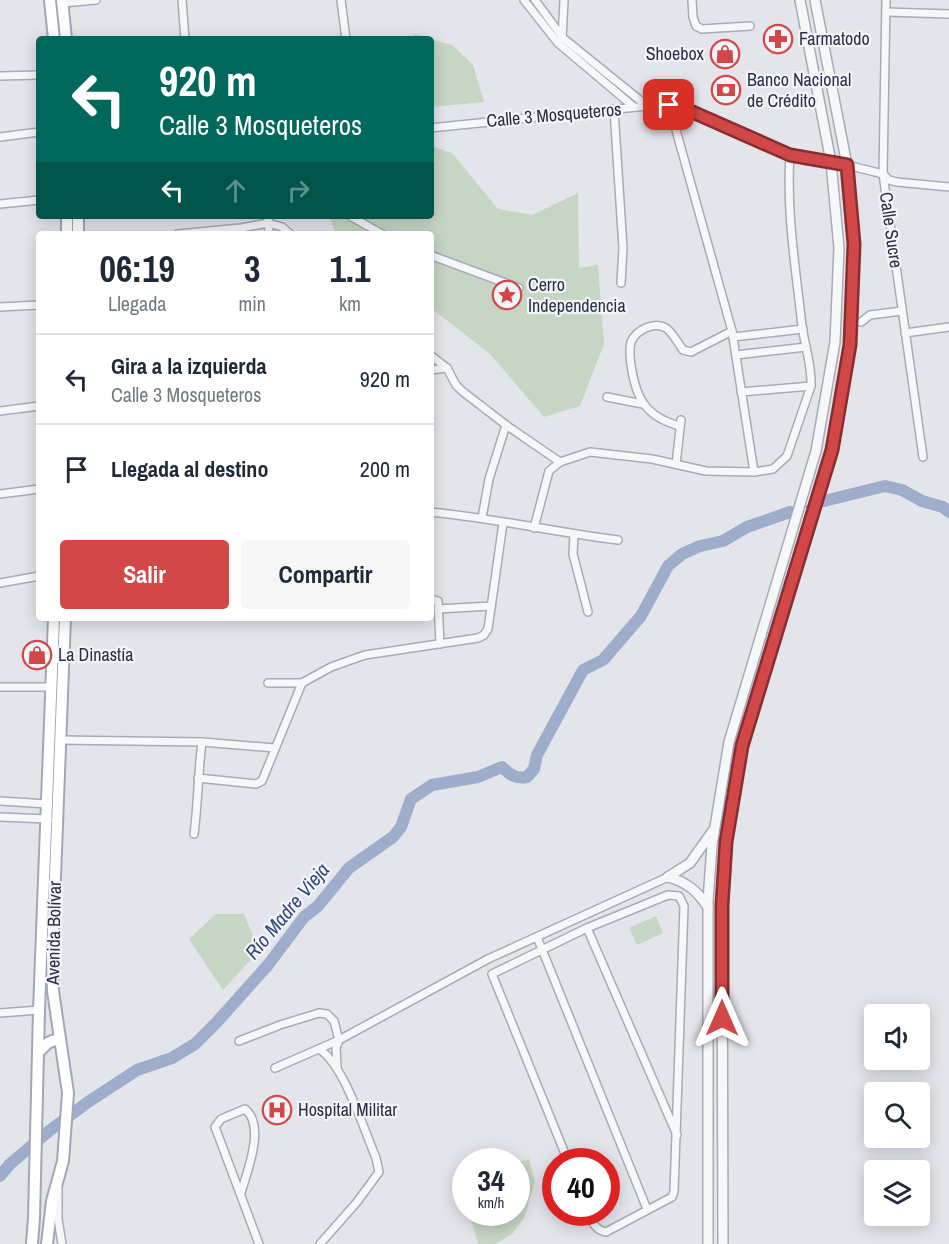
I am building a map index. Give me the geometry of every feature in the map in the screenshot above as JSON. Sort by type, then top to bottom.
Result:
[{"type":"main road","points":[[50,0],[54,36]]},
{"type":"main road","points":[[62,2],[66,36]]},
{"type":"main road","name":"Avenida Bolívar","points":[[47,1244],[56,1186],[63,1161],[68,1093],[53,991],[51,687],[54,621]]},
{"type":"main road","name":"Avenida Bolívar","points":[[51,804],[59,740],[65,621]]},
{"type":"main road","name":"Avenida Bolívar","points":[[32,1244],[39,1010],[51,819]]},
{"type":"main road","points":[[38,1053],[49,1042],[61,1042]]},
{"type":"main road","points":[[35,1187],[43,1191],[56,1186]]},
{"type":"street","points":[[62,2],[96,0]]},
{"type":"street","points":[[182,0],[185,36]]},
{"type":"street","points":[[341,0],[346,36]]},
{"type":"street","points":[[524,0],[561,40],[634,107]]},
{"type":"street","points":[[535,0],[561,40],[647,106]]},
{"type":"street","points":[[561,40],[564,0]]},
{"type":"street","points":[[692,0],[696,26],[702,29],[750,26]]},
{"type":"street","points":[[708,1244],[708,907],[715,828],[729,742],[816,451],[835,342],[839,248],[831,162],[800,0]]},
{"type":"street","points":[[723,1244],[722,905],[726,842],[742,746],[834,439],[850,345],[854,244],[847,165],[815,0]]},
{"type":"street","name":"Calle Sucre","points":[[886,0],[883,174],[923,458]]},
{"type":"street","points":[[886,12],[949,14]]},
{"type":"street","points":[[0,76],[36,75]]},
{"type":"street","points":[[669,105],[732,334],[754,472]]},
{"type":"street","name":"Calle 3 Mosqueteros","points":[[434,128],[634,107],[679,106],[790,155],[883,174],[889,180],[897,182],[949,187]]},
{"type":"street","points":[[614,110],[623,248],[621,283]]},
{"type":"street","points":[[0,137],[36,132]]},
{"type":"street","points":[[534,528],[549,471],[560,462],[598,451],[652,459],[706,471],[754,472],[773,469],[787,456],[812,377],[803,330],[788,189],[790,155]]},
{"type":"street","points":[[0,204],[36,200]]},
{"type":"street","points":[[355,219],[377,231]]},
{"type":"street","points":[[210,231],[241,228],[268,220],[287,231]]},
{"type":"street","points":[[434,256],[519,288]]},
{"type":"street","points":[[0,308],[36,305]]},
{"type":"street","points":[[861,322],[874,314],[902,311]]},
{"type":"street","points":[[676,464],[681,423],[667,423],[644,404],[636,388],[630,357],[630,345],[634,336],[650,326],[663,327],[669,330],[686,352],[691,352],[732,334],[803,330]]},
{"type":"street","points":[[905,333],[949,327]]},
{"type":"street","points":[[736,355],[806,347]]},
{"type":"street","points":[[434,358],[447,368],[462,391],[560,462]]},
{"type":"street","points":[[434,370],[447,368]]},
{"type":"street","points":[[741,392],[811,386]]},
{"type":"street","points":[[607,398],[644,404]]},
{"type":"street","points":[[0,411],[36,406]]},
{"type":"street","points":[[482,518],[489,479],[506,425]]},
{"type":"street","points":[[0,494],[36,489]]},
{"type":"street","points":[[434,512],[618,540]]},
{"type":"street","points":[[268,683],[302,683],[331,667],[365,655],[478,638],[484,635],[488,629],[503,523]]},
{"type":"street","points":[[574,535],[573,554],[588,612]]},
{"type":"street","points":[[0,583],[36,577]]},
{"type":"street","points":[[434,599],[437,599],[440,644]]},
{"type":"street","points":[[438,609],[491,606]]},
{"type":"street","points":[[198,778],[259,783],[262,781],[302,683]]},
{"type":"street","points":[[0,687],[51,687]]},
{"type":"street","points":[[59,740],[201,742],[275,748]]},
{"type":"street","points":[[194,834],[201,742]]},
{"type":"street","points":[[0,801],[51,804]]},
{"type":"street","points":[[0,817],[51,819]]},
{"type":"street","points":[[274,1068],[339,1040],[463,971],[669,877],[690,863],[715,828]]},
{"type":"street","points":[[669,877],[689,886],[700,895],[708,907]]},
{"type":"street","points":[[563,1148],[492,974],[587,928],[668,894],[679,896],[684,906],[675,1192],[672,1197],[620,1224]]},
{"type":"street","points":[[587,928],[678,1137]]},
{"type":"street","points":[[537,937],[647,1209]]},
{"type":"street","points":[[0,1013],[39,1010]]},
{"type":"street","points":[[239,1041],[319,1013],[327,1014],[334,1021],[339,1040],[336,1048],[337,1067]]},
{"type":"street","points":[[319,1049],[326,1053],[337,1067],[376,1158],[379,1172],[357,1202],[320,1244]]},
{"type":"street","points":[[241,1193],[254,1144],[255,1129],[250,1114],[245,1109],[220,1119],[215,1127],[259,1244]]},
{"type":"street","points":[[56,1186],[62,1244]]},
{"type":"street","points":[[595,1226],[600,1231],[606,1232],[617,1226]]},
{"type":"green space","points":[[434,40],[452,45],[473,65],[484,102],[434,107]]},
{"type":"green space","points":[[434,147],[452,153],[498,209],[532,215],[578,193],[579,268],[598,265],[604,344],[580,406],[544,417],[490,354],[434,310],[434,231],[335,231],[330,219],[434,219]]},
{"type":"green space","points":[[216,914],[244,914],[255,941],[254,956],[223,990],[189,939]]},
{"type":"green space","points":[[656,916],[663,933],[637,945],[629,928]]},
{"type":"green space","points":[[530,1163],[535,1182],[530,1198]]},
{"type":"green space","points":[[473,1226],[518,1226],[512,1234],[495,1244],[478,1244]]},
{"type":"waterway","name":"Río Madre Vieja","points":[[824,501],[885,486],[902,490],[922,501],[943,507],[949,512]]},
{"type":"waterway","name":"Río Madre Vieja","points":[[0,1176],[10,1164],[49,1131],[88,1102],[137,1070],[172,1058],[195,1044],[268,965],[304,917],[318,906],[349,868],[393,837],[401,827],[411,799],[432,785],[478,777],[502,767],[513,776],[527,777],[534,769],[537,755],[583,670],[603,660],[641,616],[668,566],[682,554],[700,546],[723,541],[747,527],[790,512]]},
{"type":"place","name":"Farmatodo","points":[[778,39]]},
{"type":"place","name":"Shoebox","points":[[725,54]]},
{"type":"place","name":"Banco Nacional de Crédito","points":[[726,90]]},
{"type":"place","name":"Cerro Independencia","points":[[507,295]]},
{"type":"place","name":"La Dinastía","points":[[37,655]]},
{"type":"place","name":"Hospital Militar","points":[[277,1110]]},
{"type":"route","points":[[669,105],[679,106],[790,155],[847,165],[854,244],[850,345],[832,450],[742,746],[726,842],[722,905],[722,1018]]}]
